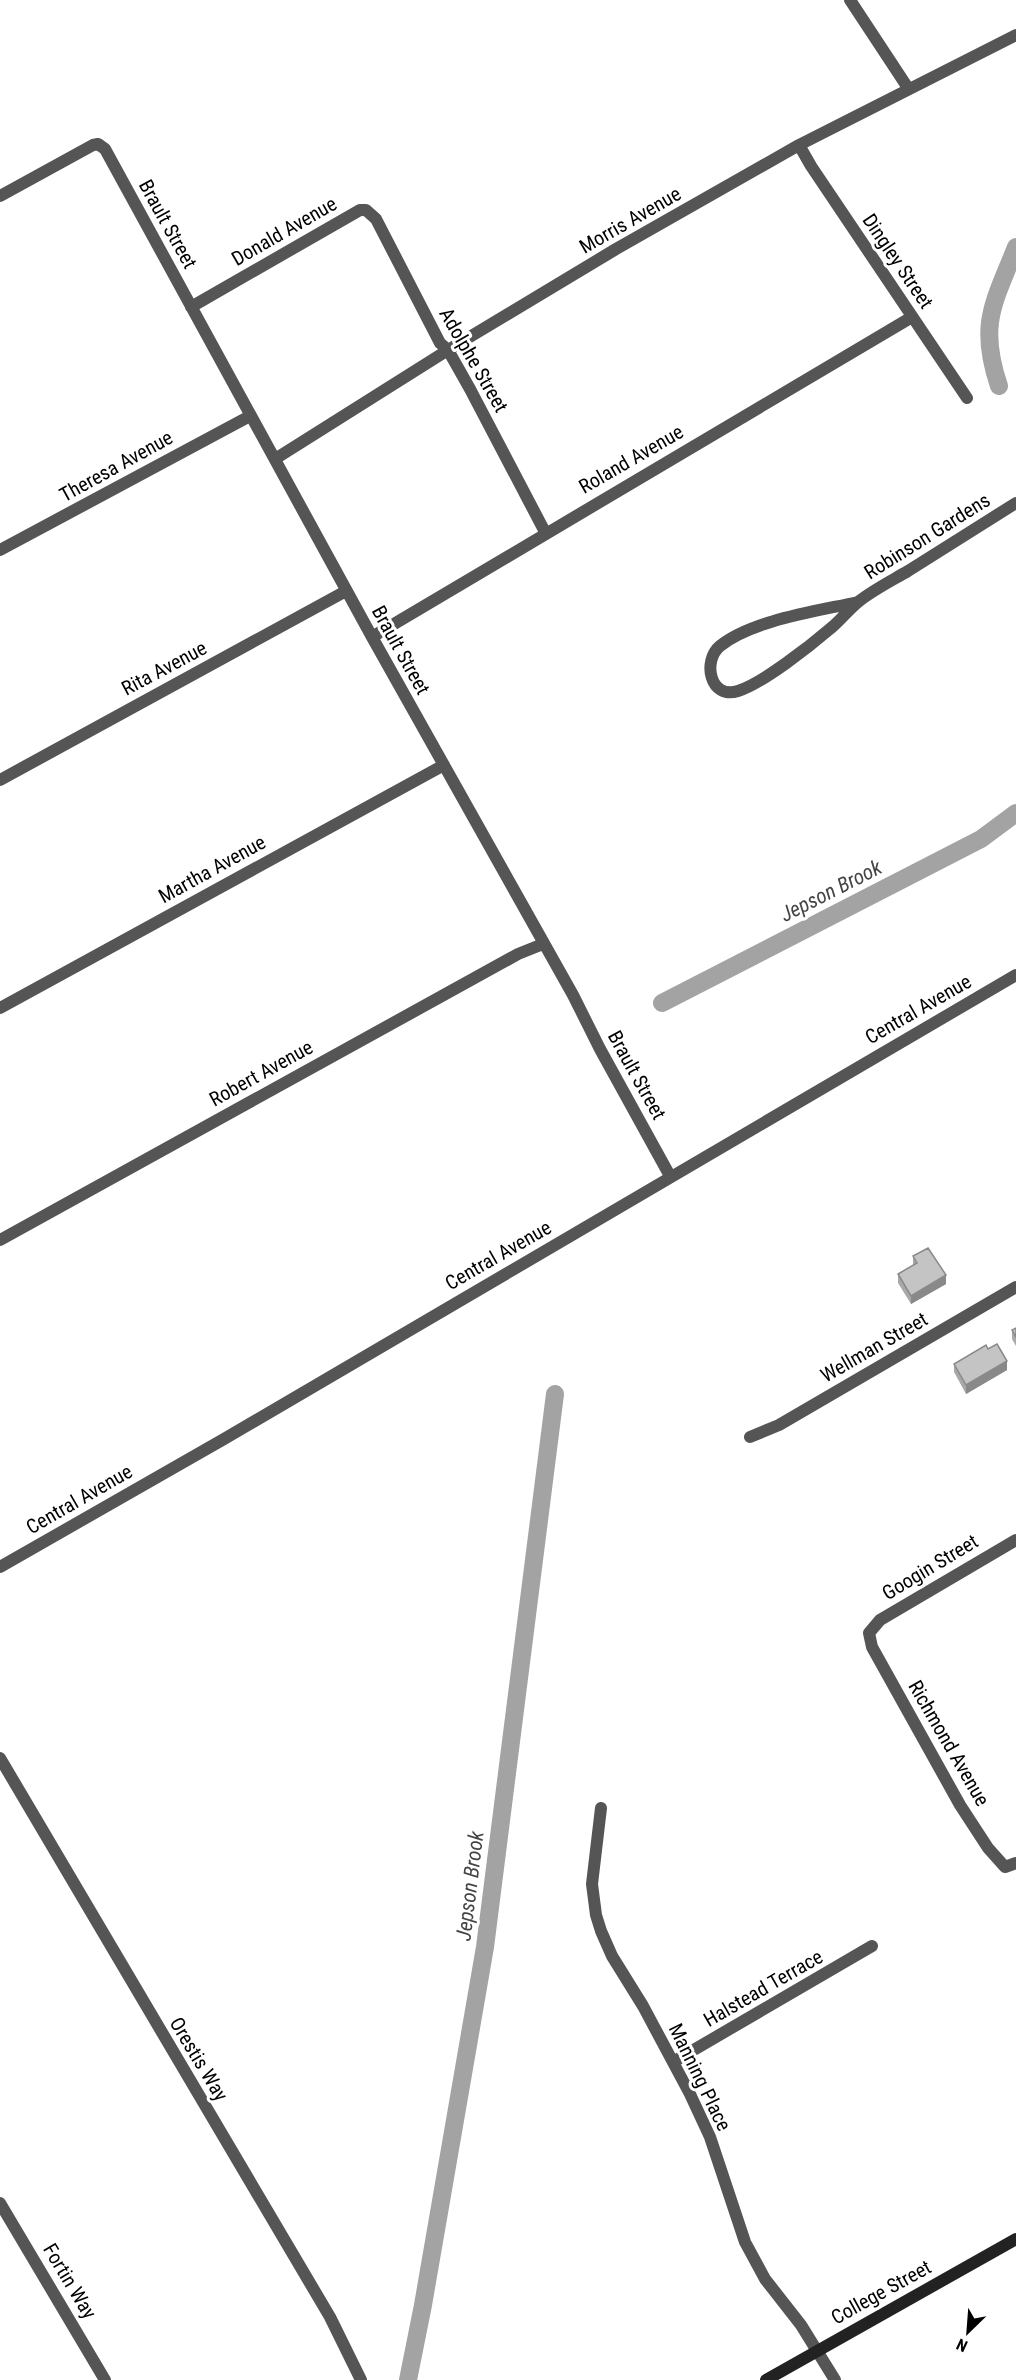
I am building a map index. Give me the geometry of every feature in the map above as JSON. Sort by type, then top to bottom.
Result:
[{"type":"street","points":[[850,0],[908,88]]},
{"type":"street","name":"Morris Avenue","points":[[274,459],[448,350],[616,249],[799,145],[1016,35]]},
{"type":"street","name":"Brault Street","points":[[0,196],[98,144],[105,149],[346,591],[573,995],[670,1176]]},
{"type":"street","name":"Dingley Street","points":[[799,145],[967,398]]},
{"type":"street","name":"Donald Avenue","points":[[191,307],[360,210],[366,210]]},
{"type":"street","name":"Adolphe Street","points":[[366,210],[376,219],[440,343],[448,350],[545,532]]},
{"type":"street","name":"Roland Avenue","points":[[372,637],[545,532],[912,316]]},
{"type":"street","name":"Theresa Avenue","points":[[0,550],[250,416]]},
{"type":"street","name":"Robinson Gardens","points":[[858,602],[790,617],[737,635],[718,647],[712,656],[709,668],[711,678],[719,689],[727,692],[734,693],[755,685],[831,628],[858,602],[1016,503]]},
{"type":"street","name":"Rita Avenue","points":[[0,780],[346,591]]},
{"type":"street","name":"Martha Avenue","points":[[0,1008],[444,765]]},
{"type":"street","name":"Robert Avenue","points":[[0,1240],[518,954],[543,944]]},
{"type":"street","name":"Central Avenue","points":[[0,1567],[224,1439],[1016,975]]},
{"type":"street","name":"Wellman Street","points":[[750,1437],[779,1425],[1016,1287]]},
{"type":"street","name":"Googin Street","points":[[868,1633],[880,1620],[1016,1540]]},
{"type":"street","name":"Richmond Avenue","points":[[868,1633],[872,1647],[960,1805],[988,1848],[1011,1865]]},
{"type":"street","name":"Orestis Way","points":[[0,1758],[330,2317],[361,2380]]},
{"type":"street","name":"Manning Place","points":[[601,1808],[592,1884],[596,1915],[612,1956],[643,2006],[710,2137],[745,2242],[765,2278],[818,2351],[835,2380]]},
{"type":"street","name":"Halstead Terrace","points":[[673,2062],[872,1946]]},
{"type":"street","name":"Fortin Way","points":[[0,2203],[105,2380]]},
{"type":"street","name":"College Street","points":[[766,2380],[1016,2239]]},
{"type":"building","points":[[928,1248],[946,1275],[911,1296],[898,1274],[917,1263],[913,1256]]},
{"type":"building","points":[[997,1344],[1007,1361],[966,1385],[954,1364],[986,1345],[988,1349]]},
{"type":"waterway","name":"Jepson Brook","points":[[999,386],[993,365],[989,330],[995,299],[1016,247]]},
{"type":"waterway","name":"Jepson Brook","points":[[662,1003],[981,839],[1016,813]]},
{"type":"waterway","name":"Jepson Brook","points":[[408,2380],[485,1947],[555,1394]]}]
